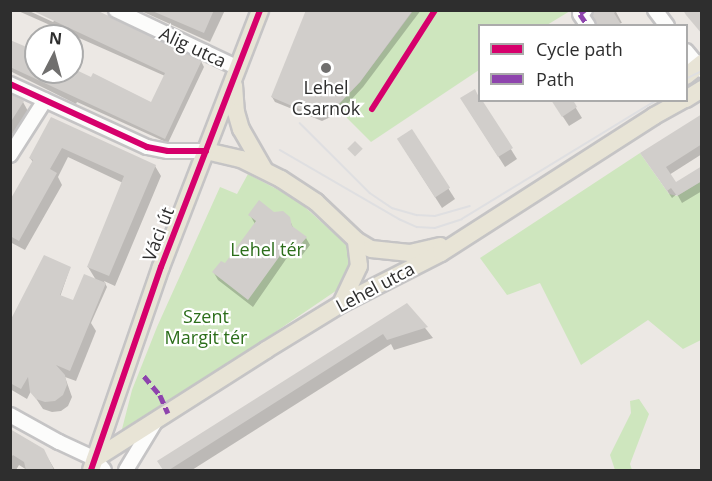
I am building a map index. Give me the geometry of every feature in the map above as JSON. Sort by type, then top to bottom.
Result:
[{"type":"main road","name":"Váci út","points":[[97,467],[161,267],[260,10]]},
{"type":"main road","name":"Váci út","points":[[236,73],[236,112],[241,129],[264,170]]},
{"type":"main road","name":"Lehel utca","points":[[688,98],[702,89]]},
{"type":"main road","name":"Lehel utca","points":[[654,116],[664,102]]},
{"type":"main road","name":"Lehel utca","points":[[97,467],[155,422],[341,304],[463,239],[654,116],[681,102]]},
{"type":"main road","points":[[206,151],[232,156],[264,170],[315,202],[356,240],[383,252],[410,253],[463,239]]},
{"type":"main road","points":[[341,304],[359,266],[356,240]]},
{"type":"street","name":"Alig utca","points":[[116,10],[236,73]]},
{"type":"street","points":[[655,10],[666,24]]},
{"type":"street","points":[[688,53],[697,69]]},
{"type":"street","points":[[10,84],[147,147],[168,151],[206,151]]},
{"type":"street","points":[[10,155],[45,100]]},
{"type":"street","points":[[10,415],[59,442],[97,467]]},
{"type":"street","points":[[126,471],[155,422]]},
{"type":"green space","points":[[413,11],[570,11],[549,24],[478,24],[478,71],[371,142],[336,107],[360,82]]},
{"type":"green space","points":[[640,153],[669,194],[677,196],[701,181],[701,340],[683,349],[648,320],[581,365],[540,283],[507,295],[480,258]]},
{"type":"green space","points":[[248,174],[296,199],[350,248],[356,266],[346,284],[125,434],[121,433],[132,390],[157,327],[220,187],[237,194]]},
{"type":"green space","points":[[639,399],[649,414],[630,464],[632,470],[615,470],[610,455],[631,413],[630,401]]},
{"type":"building","points":[[31,10],[96,10],[202,60],[165,139],[47,84],[84,84],[84,74],[91,77],[93,73],[151,102],[165,73],[84,35],[84,24],[61,24]]},
{"type":"building","points":[[150,10],[214,10],[204,33]]},
{"type":"building","name":"Lehel Csarnok","points":[[306,10],[413,10],[360,82],[336,107],[318,117],[271,97]]},
{"type":"building","points":[[587,10],[618,10],[614,13],[621,24],[591,24]]},
{"type":"building","points":[[683,10],[702,10],[702,34],[686,15]]},
{"type":"building","points":[[10,40],[24,46],[24,74],[10,67]]},
{"type":"building","points":[[475,89],[478,102],[483,102],[513,148],[498,157],[460,98]]},
{"type":"building","points":[[10,94],[24,101],[10,123]]},
{"type":"building","points":[[552,102],[574,102],[577,107],[562,117]]},
{"type":"building","points":[[702,114],[702,144],[666,167],[676,182],[702,166],[702,181],[677,196],[671,188],[667,191],[640,153]]},
{"type":"building","points":[[51,117],[156,165],[109,276],[87,267],[124,176],[62,148],[50,169],[57,173],[19,241],[10,236],[10,200],[33,160],[29,158]]},
{"type":"building","points":[[412,129],[450,188],[435,198],[397,139]]},
{"type":"building","points":[[355,141],[363,149],[355,157],[347,149]]},
{"type":"building","points":[[259,200],[274,212],[283,211],[290,217],[292,226],[307,237],[295,251],[287,246],[248,300],[212,272],[221,261],[225,263],[256,221],[248,215]]},
{"type":"building","points":[[44,255],[71,267],[60,295],[73,300],[84,274],[106,283],[70,371],[56,365],[65,375],[67,385],[63,395],[55,401],[45,402],[36,399],[30,392],[28,377],[21,389],[10,383],[10,321]]},
{"type":"building","points":[[407,303],[428,327],[387,340],[383,334],[169,470],[163,470],[157,461]]},
{"type":"building","points":[[10,429],[44,449],[54,470],[26,470],[24,462],[13,455],[10,459]]},
{"type":"tram line","points":[[688,78],[702,71]]},
{"type":"tram line","points":[[280,150],[399,219],[417,227],[435,228],[462,219],[654,102]]},
{"type":"tram line","points":[[300,123],[370,193],[392,208],[417,215],[435,216],[470,206]]},
{"type":"marked path","points":[[585,10],[580,14],[587,24]]},
{"type":"marked path","points":[[144,376],[160,395],[168,413]]},
{"type":"cycle path","points":[[91,470],[161,267],[260,10]]},
{"type":"cycle path","points":[[372,109],[435,10]]},
{"type":"cycle path","points":[[10,84],[147,147],[168,151],[206,151]]},
{"type":"place","name":"Lehel Csarnok","points":[[326,68]]},
{"type":"park label","name":"Lehel tér","points":[[267,249]]},
{"type":"park label","name":"Szent Margit tér","points":[[206,327]]}]
